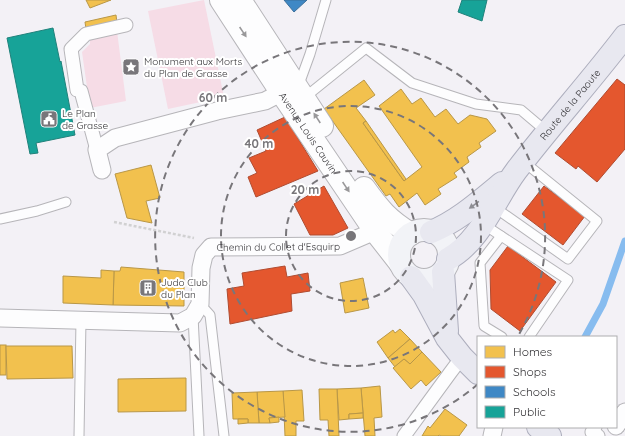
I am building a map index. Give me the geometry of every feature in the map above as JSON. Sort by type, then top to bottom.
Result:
[{"type":"main road","name":"Route de la Paoute","points":[[445,265],[464,248],[520,167],[625,36]]},
{"type":"main road","name":"Route de la Paoute","points":[[421,233],[446,226],[481,200],[520,167]]},
{"type":"main road","points":[[447,338],[445,265],[448,252],[442,239],[437,234],[421,233],[404,240],[400,246],[399,254],[405,270],[424,295],[447,338],[462,357],[477,372]]},
{"type":"main road","points":[[405,270],[424,280],[431,279],[445,265]]},
{"type":"main road","points":[[539,428],[550,436]]},
{"type":"street","name":"Avenue Louis Cauvin","points":[[221,0],[295,91],[378,208],[383,225],[405,270]]},
{"type":"street","name":"Avenue Louis Cauvin","points":[[240,0],[295,91]]},
{"type":"street","points":[[102,170],[81,91],[77,90],[71,49],[86,34],[126,25]]},
{"type":"street","points":[[97,150],[115,138],[217,111],[265,101],[295,91]]},
{"type":"street","name":"Avenue Louis Cauvin","points":[[383,225],[396,225],[421,233]]},
{"type":"street","name":"Chemin du Collet d'Esquirp","points":[[196,310],[204,255],[211,247],[340,246],[383,225]]},
{"type":"street","points":[[0,318],[180,323],[196,310]]},
{"type":"street","points":[[404,436],[462,357]]},
{"type":"street","points":[[617,424],[625,412]]},
{"type":"street","points":[[594,428],[592,432],[598,436]]},
{"type":"lane","points":[[295,91],[310,54],[326,0]]},
{"type":"lane","points":[[295,91],[366,48],[412,83],[476,104],[521,110],[547,133]]},
{"type":"lane","points":[[488,215],[568,259],[597,221],[520,167]]},
{"type":"lane","points":[[0,219],[37,211],[66,202]]},
{"type":"lane","points":[[488,215],[501,236],[568,280],[530,336]]},
{"type":"lane","points":[[500,336],[484,326],[480,263],[501,236]]},
{"type":"lane","points":[[199,436],[196,310],[210,315],[224,436]]},
{"type":"lane","points":[[79,436],[81,320]]},
{"type":"path","points":[[114,222],[200,240],[208,250]]},
{"type":"shaded area","points":[[204,0],[224,97],[168,109],[148,11]]},
{"type":"shaded area","points":[[117,31],[126,101],[90,108],[82,52],[90,44],[90,35]]},
{"type":"building: Homes","points":[[86,0],[111,0],[90,8]]},
{"type":"building: Homes","points":[[116,15],[117,23],[86,29],[85,22]]},
{"type":"building: Homes","points":[[364,80],[375,95],[356,108],[366,121],[363,123],[404,181],[422,167],[379,106],[401,89],[412,104],[421,98],[435,117],[446,109],[458,124],[470,115],[487,119],[496,131],[479,143],[481,147],[467,157],[469,162],[454,173],[457,177],[438,189],[441,194],[425,205],[417,193],[399,207],[390,194],[386,196],[324,109]]},
{"type":"building: Homes","points":[[366,121],[406,179],[404,181],[363,123]]},
{"type":"building: Homes","points":[[151,165],[160,198],[146,201],[152,223],[127,218],[115,174]]},
{"type":"building: Homes","name":"Judo Club du Plan","points":[[121,267],[184,272],[184,306],[113,305],[114,271],[120,271]]},
{"type":"building: Homes","points":[[101,270],[114,271],[113,305],[63,303],[63,276],[101,278]]},
{"type":"building: Homes","points":[[363,278],[369,308],[345,313],[340,283]]},
{"type":"building: Homes","points":[[400,329],[410,339],[388,358],[377,342],[393,330],[395,333]]},
{"type":"building: Homes","points":[[410,339],[422,352],[410,364],[404,359],[395,367],[388,358]]},
{"type":"building: Homes","points":[[0,345],[6,345],[6,375],[0,375]]},
{"type":"building: Homes","points":[[6,346],[72,346],[73,378],[7,379]]},
{"type":"building: Homes","points":[[422,352],[441,372],[426,386],[421,380],[411,389],[393,368],[404,359],[410,364]]},
{"type":"building: Homes","points":[[186,378],[186,411],[118,412],[118,379]]},
{"type":"building: Homes","points":[[380,386],[382,417],[374,418],[375,436],[365,436],[361,388]]},
{"type":"building: Homes","points":[[361,388],[363,413],[349,414],[349,419],[339,420],[337,389]]},
{"type":"building: Homes","points":[[319,389],[337,389],[339,436],[329,436],[328,420],[320,420]]},
{"type":"building: Homes","points":[[302,390],[304,421],[296,421],[296,436],[285,436],[283,391]]},
{"type":"building: Homes","points":[[283,391],[285,417],[269,418],[270,423],[259,423],[257,392]]},
{"type":"building: Homes","points":[[257,392],[259,423],[248,423],[248,419],[233,419],[232,393]]},
{"type":"building: Homes","points":[[445,409],[467,425],[459,436],[422,436],[428,426],[430,428]]},
{"type":"building: Homes","points":[[363,413],[363,418],[349,419],[349,414]]},
{"type":"building: Homes","points":[[279,417],[279,422],[270,423],[269,418]]},
{"type":"building: Homes","points":[[238,419],[248,419],[248,423],[238,424]]},
{"type":"building: Shops","points":[[617,79],[625,85],[625,149],[597,182],[578,166],[576,169],[555,153]]},
{"type":"building: Shops","points":[[285,117],[318,171],[256,197],[248,177],[257,173],[249,158],[266,151],[257,130]]},
{"type":"building: Shops","points":[[324,186],[348,228],[333,235],[310,235],[294,204]]},
{"type":"building: Shops","points":[[544,186],[585,216],[563,245],[522,214]]},
{"type":"building: Shops","points":[[508,246],[556,282],[520,331],[491,309],[490,270]]},
{"type":"building: Shops","points":[[285,266],[287,277],[308,273],[310,291],[291,294],[292,311],[230,324],[227,289],[244,286],[242,273]]},
{"type":"building: Schools","points":[[284,0],[307,0],[294,12]]},
{"type":"building: Public","points":[[462,0],[487,0],[482,21],[458,12]]},
{"type":"building: Public","points":[[53,28],[75,135],[36,143],[38,153],[30,154],[7,38]]},
{"type":"waterway","points":[[586,336],[603,304],[625,241]]},
{"type":"place","name":"Monument aux Morts du Plan de Grasse","points":[[131,67]]},
{"type":"place","name":"Le Plan de Grasse","points":[[49,119]]},
{"type":"place","name":"Judo Club du Plan","points":[[148,288]]}]
